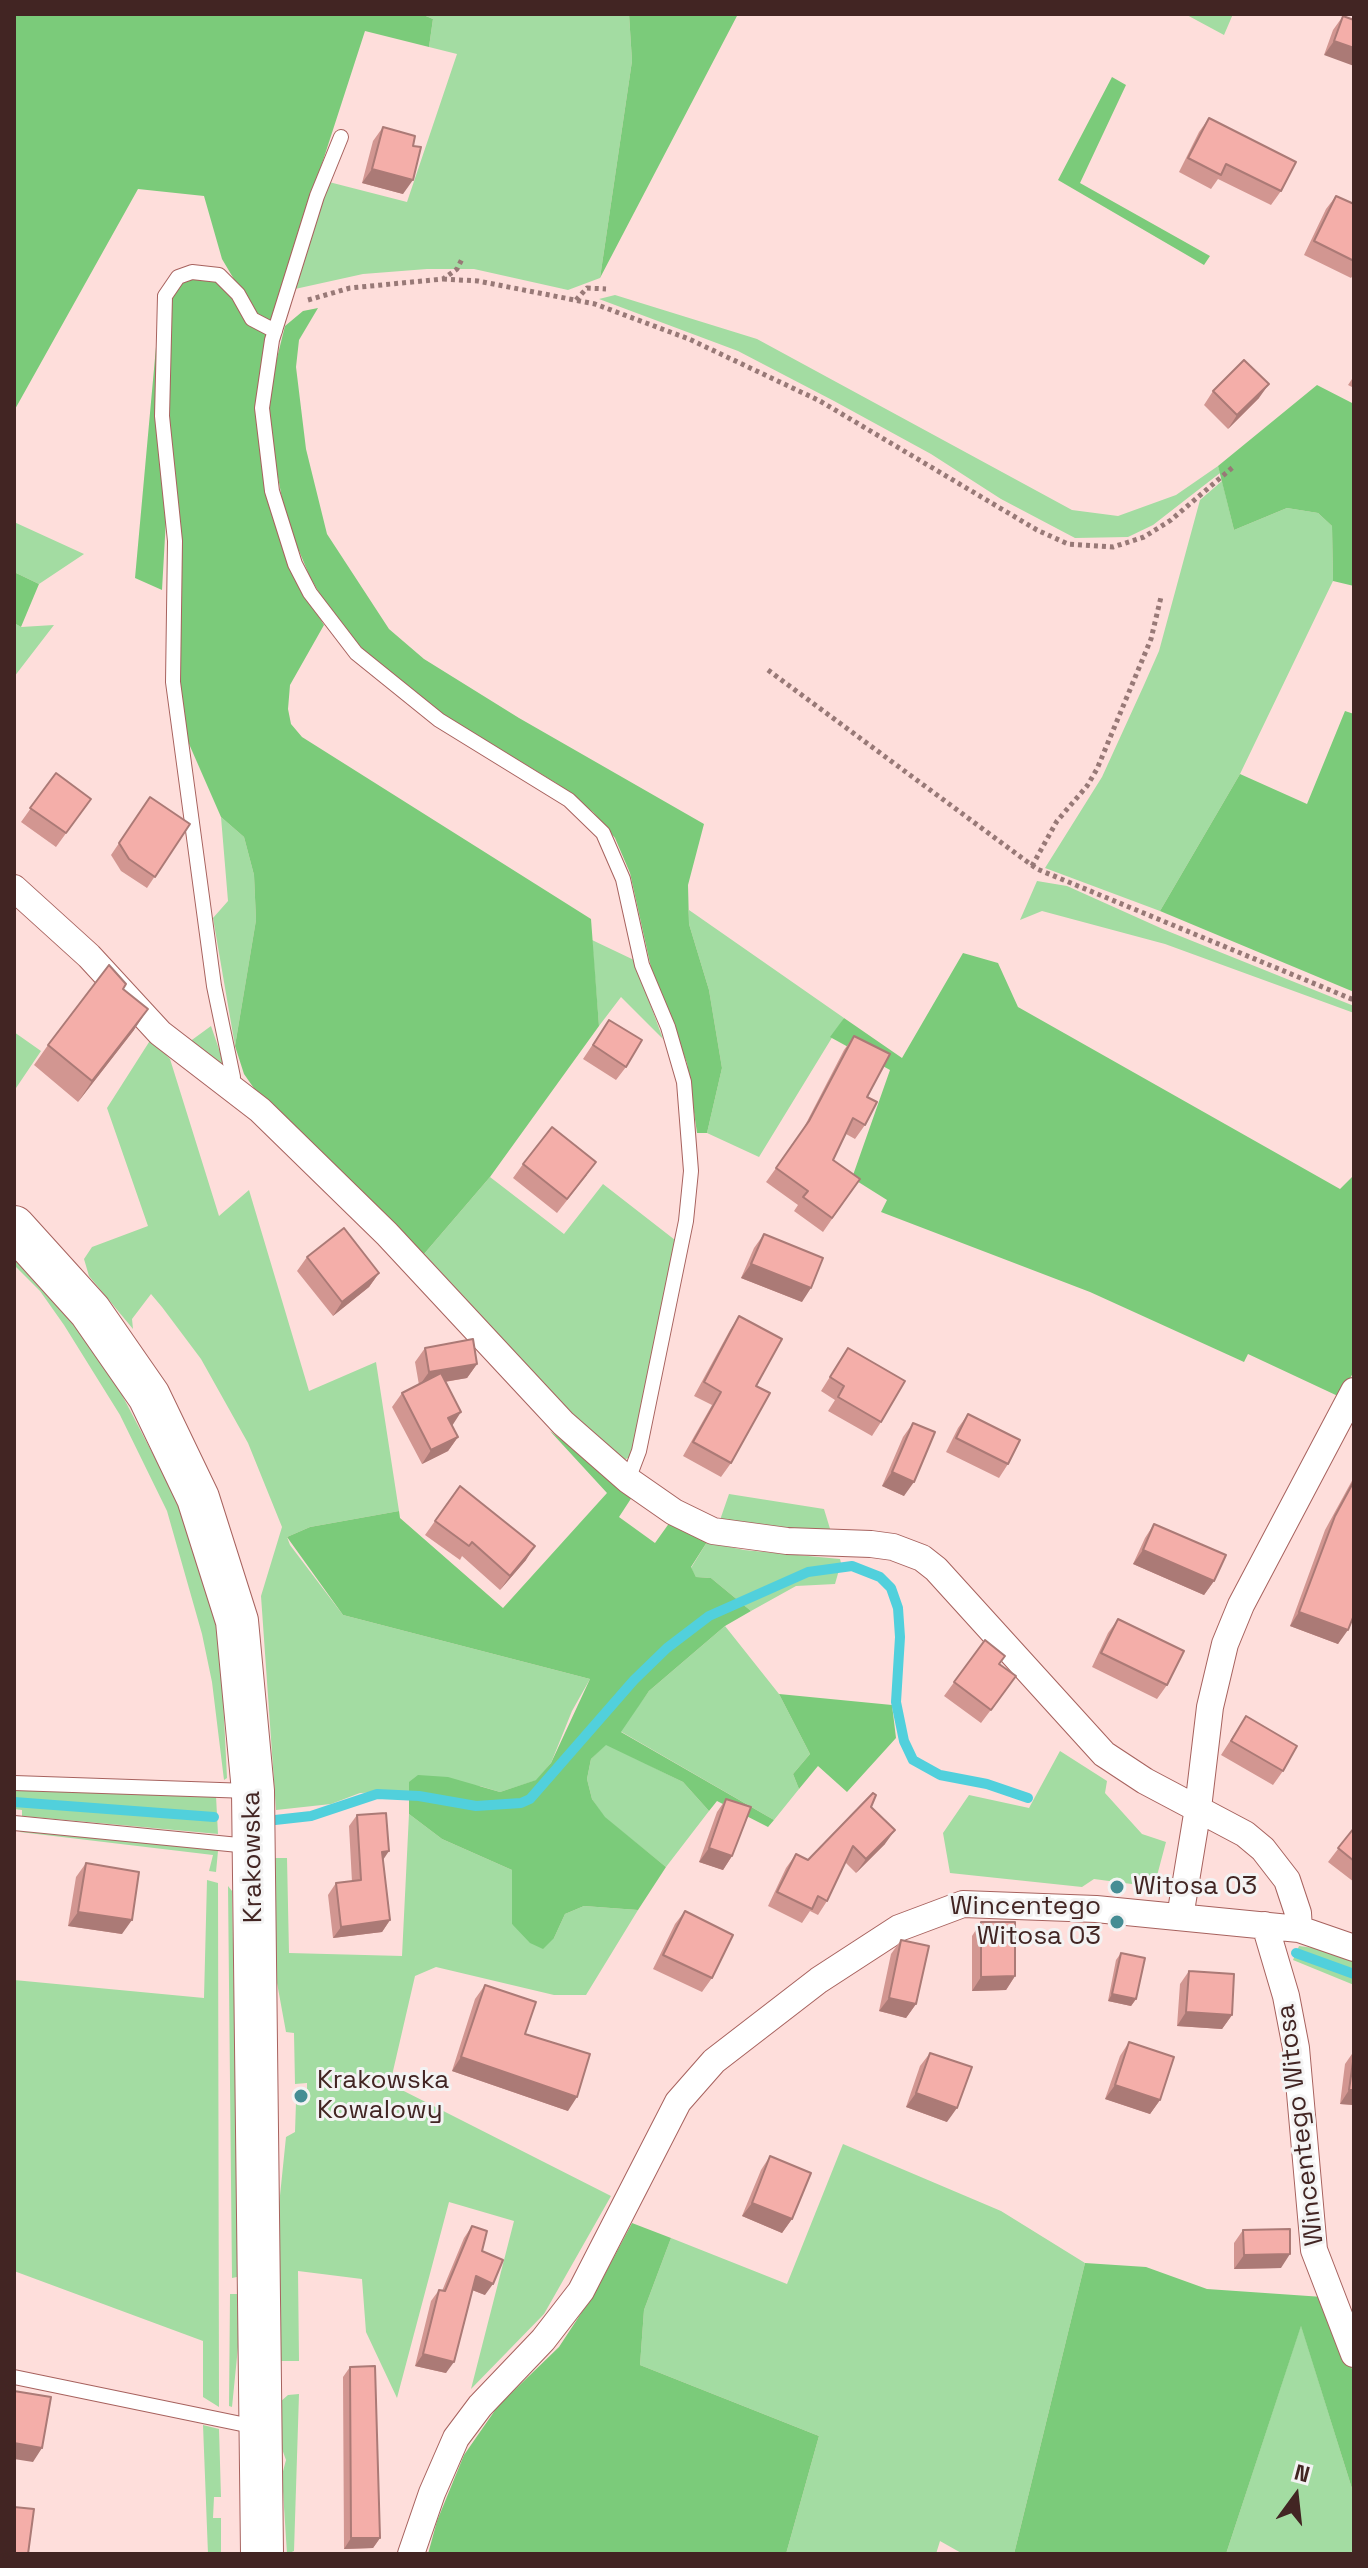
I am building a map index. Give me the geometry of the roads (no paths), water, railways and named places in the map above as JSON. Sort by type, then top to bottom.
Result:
[{"type":"main road","name":"Krakowska","points":[[14,1227],[62,1275],[119,1350],[176,1446],[198,1498],[237,1621],[253,1791],[262,2554]]},
{"type":"street","points":[[14,888],[89,956],[160,1033],[260,1110],[387,1234],[563,1423],[628,1480],[674,1512],[713,1531],[787,1541],[871,1544],[893,1547],[922,1558],[936,1569],[1104,1754],[1129,1771],[1245,1834],[1263,1849],[1287,1880],[1298,1913],[1299,1929]]},
{"type":"street","points":[[1180,1917],[1198,1808],[1210,1707],[1231,1625],[1354,1391]]},
{"type":"street","points":[[411,2554],[428,2503],[456,2438],[480,2406],[543,2340],[581,2291],[678,2102],[714,2061],[819,1980],[899,1928],[963,1904],[1265,1925],[1299,1929],[1354,1948]]},
{"type":"street","name":"Wincentego Witosa","points":[[1265,1925],[1286,1996],[1296,2048],[1314,2250],[1354,2354]]},
{"type":"lane","points":[[341,137],[317,196],[275,331],[262,408],[266,456],[281,525],[310,593],[356,653],[439,720],[534,775],[590,819],[603,833],[623,879],[642,965],[668,1027],[684,1082],[691,1171],[679,1252],[639,1451],[628,1480]]},
{"type":"lane","points":[[230,1088],[233,1077],[214,986],[173,682],[175,541],[162,416],[165,296],[178,277],[192,272],[219,275],[238,294],[252,319],[275,331]]},
{"type":"lane","points":[[14,1783],[253,1791]]},
{"type":"lane","points":[[14,1823],[254,1846]]},
{"type":"lane","points":[[14,2377],[261,2428]]},
{"type":"waterway","points":[[275,1820],[311,1816],[377,1794],[419,1796],[476,1806],[521,1803],[530,1799],[634,1680],[667,1648],[709,1616],[808,1572],[852,1566],[880,1577],[891,1588],[898,1608],[900,1637],[896,1702],[904,1741],[913,1760],[940,1775],[987,1784],[1028,1798]]},
{"type":"waterway","points":[[14,1802],[214,1817]]},
{"type":"waterway","points":[[1296,1953],[1354,1974]]},
{"type":"place","name":"Witosa 03","points":[[1117,1887]]},
{"type":"place","name":"Wincentego Witosa 03","points":[[1117,1922]]},
{"type":"place","name":"Krakowska Kowalowy","points":[[301,2096]]}]
